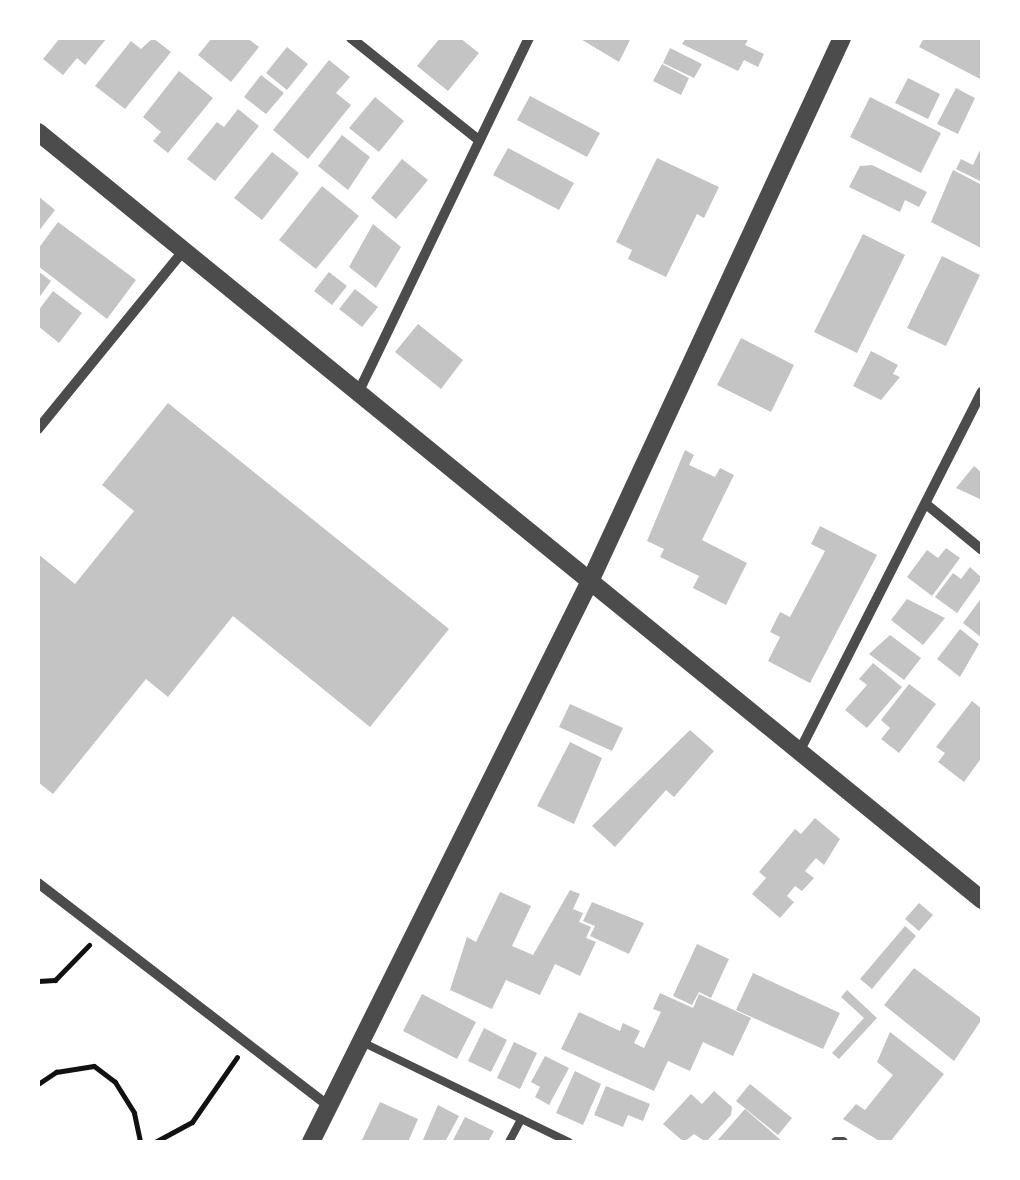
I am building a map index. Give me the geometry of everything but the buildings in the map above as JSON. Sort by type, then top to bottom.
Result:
[{"type":"street","points":[[352,38],[480,140]]},
{"type":"street","points":[[359,391],[529,38]]},
{"type":"street","points":[[311,1142],[592,578],[842,38]]},
{"type":"street","points":[[38,132],[592,578],[798,753],[982,900]]},
{"type":"street","points":[[38,428],[184,250]]},
{"type":"street","points":[[798,753],[982,392]]},
{"type":"street","points":[[926,504],[982,550]]},
{"type":"street","points":[[38,882],[330,1107]]},
{"type":"lane","points":[[362,1042],[569,1142]]},
{"type":"lane","points":[[509,1142],[520,1119]]},
{"type":"path","points":[[38,981],[55,980],[101,932]]},
{"type":"path","points":[[155,1142],[192,1122],[247,1044]]},
{"type":"path","points":[[38,1084],[56,1072],[94,1066],[134,1113],[140,1142]]}]
